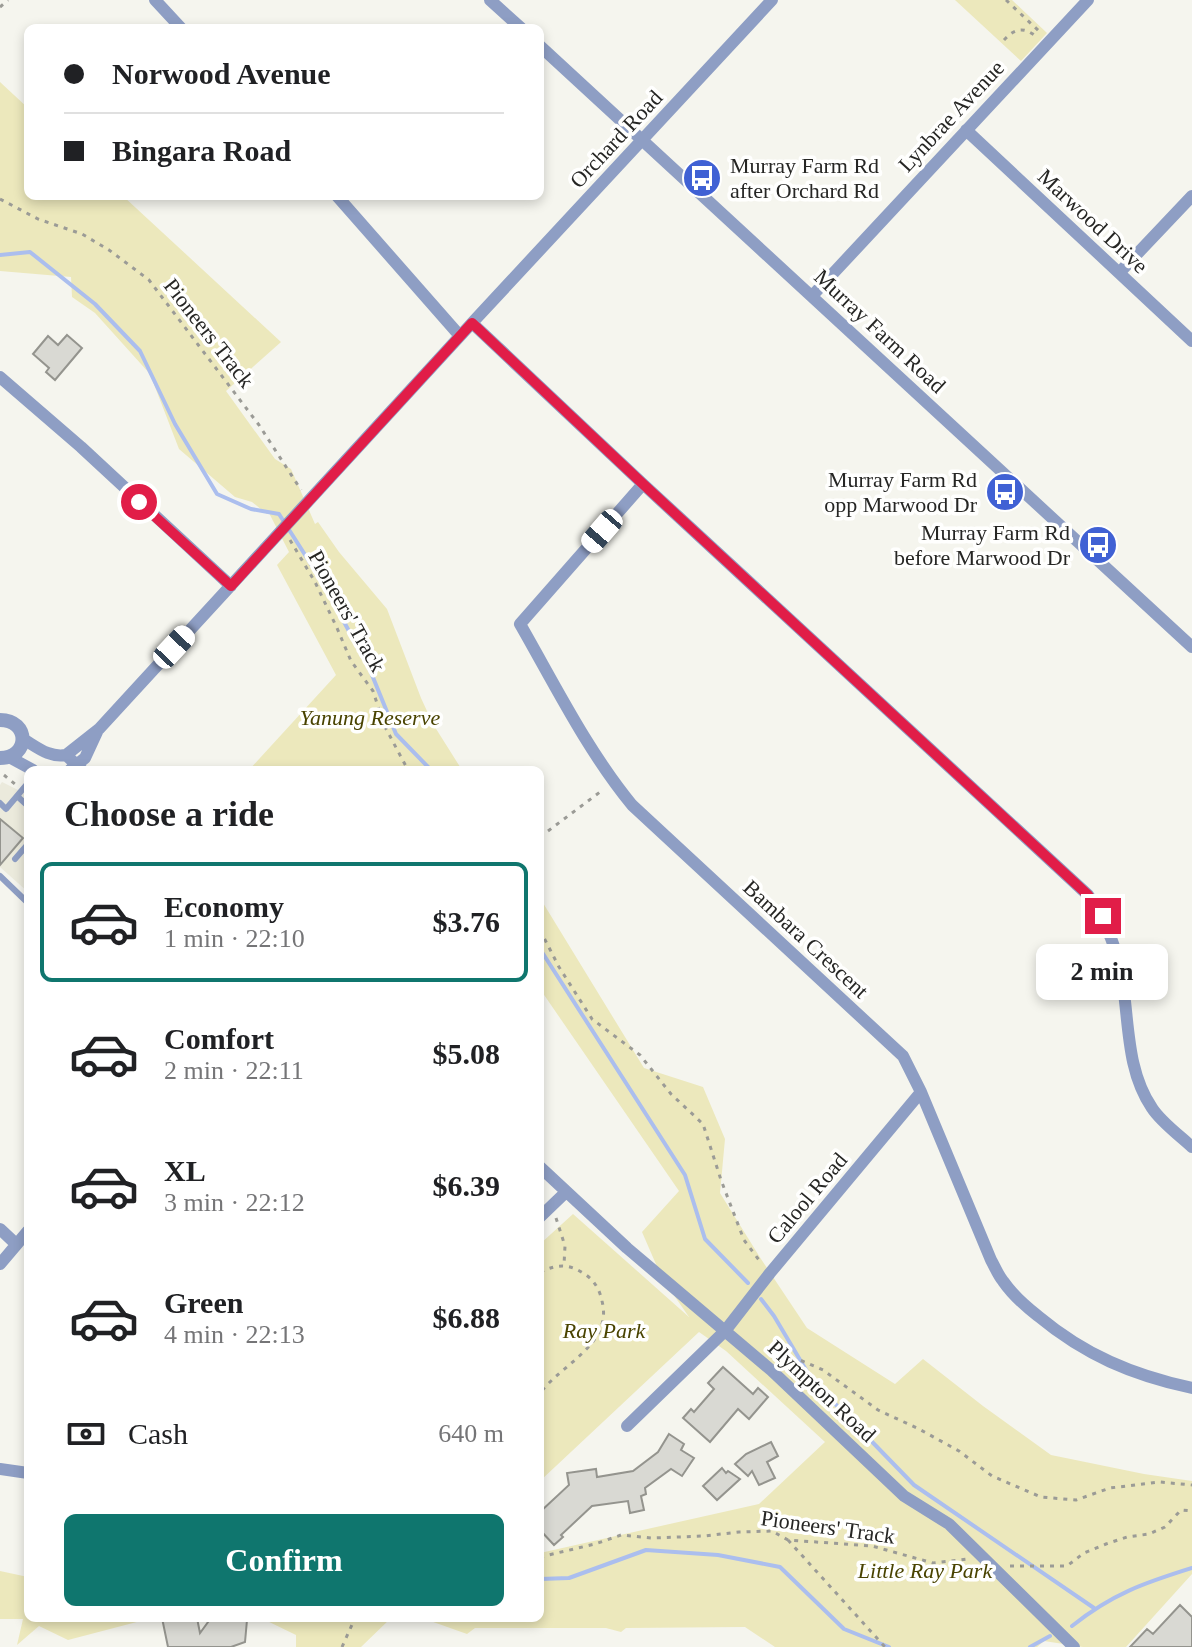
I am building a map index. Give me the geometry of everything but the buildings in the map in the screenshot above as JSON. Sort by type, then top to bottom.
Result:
[{"type":"street","points":[[155,0],[177,24]]},
{"type":"street","points":[[490,0],[517,24]]},
{"type":"street","name":"Orchard Road","points":[[66,755],[99,729],[231,586],[286,533],[297,514],[772,0]]},
{"type":"street","name":"Lynbrae Avenue","points":[[812,296],[1046,40],[1088,0]]},
{"type":"street","name":"Murray Farm Road","points":[[544,50],[1192,647]]},
{"type":"street","name":"Marwood Drive","points":[[966,130],[1192,341]]},
{"type":"street","points":[[1119,273],[1192,196]]},
{"type":"street","points":[[341,200],[460,336]]},
{"type":"street","points":[[472,323],[1088,895],[1103,916],[1114,942],[1135,1074],[1152,1109],[1192,1147]]},
{"type":"street","points":[[0,377],[81,447],[231,586]]},
{"type":"street","name":"Bambara Crescent","points":[[643,484],[520,624],[578,725],[632,805],[903,1056],[1002,1281],[1050,1327],[1093,1355],[1138,1374],[1192,1388]]},
{"type":"street","points":[[0,720],[16,724],[23,739],[19,751],[4,758]]},
{"type":"street","name":"Orchard Road","points":[[78,766],[99,729]]},
{"type":"street","points":[[23,739],[44,752],[55,756],[66,755],[74,766]]},
{"type":"street","points":[[4,758],[24,766]]},
{"type":"street","name":"Calool Road","points":[[627,1426],[725,1331],[921,1092]]},
{"type":"street","name":"Plympton Road","points":[[544,1171],[627,1248],[771,1370],[904,1496],[949,1524],[1074,1647]]},
{"type":"street","points":[[544,1213],[566,1192]]},
{"type":"street","points":[[0,1229],[16,1244]]},
{"type":"street","points":[[0,1264],[24,1235]]},
{"type":"street","points":[[0,1469],[24,1472]]},
{"type":"lane","points":[[0,803],[6,809],[24,788]]},
{"type":"lane","points":[[17,796],[24,802]]},
{"type":"lane","points":[[15,859],[24,849]]},
{"type":"lane","points":[[0,876],[24,899]]},
{"type":"path","points":[[0,7],[8,0]]},
{"type":"path","points":[[1006,0],[1046,40]]},
{"type":"path","points":[[1005,26],[1012,32]]},
{"type":"path","points":[[1004,40],[1012,32],[1021,30],[1046,40]]},
{"type":"path","name":"Pioneers Track","points":[[0,199],[38,219],[82,234],[149,280],[259,425],[301,490],[297,514]]},
{"type":"path","name":"Pioneers' Track","points":[[286,533],[315,582],[351,661],[373,691],[384,725],[406,766]]},
{"type":"path","points":[[544,834],[614,782]]},
{"type":"path","points":[[544,938],[592,1019],[640,1055],[671,1094],[703,1124],[744,1240],[770,1273]]},
{"type":"path","points":[[552,1206],[565,1246],[564,1265]]},
{"type":"path","points":[[544,1270],[564,1265],[579,1270],[591,1279],[600,1292],[604,1309],[603,1325],[594,1341],[544,1388]]},
{"type":"path","points":[[771,1370],[800,1360],[823,1370],[878,1410],[959,1451],[992,1476],[1041,1497],[1076,1500],[1110,1488],[1160,1482],[1192,1485]]},
{"type":"path","name":"Pioneers' Track","points":[[544,1556],[621,1535],[652,1538],[772,1531],[788,1540],[872,1546],[933,1563],[983,1557],[1013,1567],[1067,1566],[1084,1553],[1165,1527],[1181,1510],[1192,1511]]},
{"type":"path","points":[[788,1540],[885,1647]]},
{"type":"path","points":[[342,1647],[353,1622]]},
{"type":"shaded area","points":[[2,782],[24,793],[24,888],[0,867]]},
{"type":"green space","points":[[955,0],[1012,0],[1047,33],[1021,61]]},
{"type":"green space","name":"Yanung Reserve","points":[[0,82],[24,104],[24,200],[127,200],[281,342],[226,391],[275,459],[291,469],[315,524],[318,522],[387,609],[433,724],[459,766],[253,766],[336,675],[277,565],[289,552],[269,513],[252,502],[235,497],[179,449],[150,374],[95,313],[72,297],[71,277],[0,271]]},
{"type":"green space","points":[[544,905],[644,1068],[703,1087],[725,1139],[720,1193],[807,1328],[895,1384],[923,1359],[1051,1455],[1192,1481],[1192,1574],[1126,1647],[1083,1647],[1044,1641],[1037,1647],[775,1647],[745,1627],[626,1628],[621,1632],[606,1628],[475,1628],[467,1634],[433,1622],[544,1622],[544,1552],[759,1504],[825,1442],[726,1351],[699,1332],[544,1477],[544,1240],[573,1214],[689,1317],[662,1278],[642,1232],[679,1191],[544,995]]},
{"type":"green space","points":[[0,1571],[24,1576],[24,1622],[137,1622],[68,1640],[39,1626],[17,1645],[23,1619],[0,1619]]},
{"type":"green space","points":[[269,1622],[387,1622],[361,1647],[296,1647],[296,1635]]},
{"type":"waterway","points":[[0,255],[30,252],[95,304],[140,351],[175,424],[217,494],[251,509],[279,514],[323,583],[370,670],[396,734],[427,766]]},
{"type":"waterway","points":[[544,955],[685,1175],[705,1239],[748,1283]]},
{"type":"waterway","points":[[761,1299],[812,1380],[914,1485],[1094,1608]]},
{"type":"waterway","points":[[544,1579],[569,1578],[646,1550],[718,1555],[780,1567],[844,1629],[889,1647]]},
{"type":"waterway","points":[[1072,1626],[1129,1591],[1192,1568]]},
{"type":"waterway","points":[[1030,1647],[1050,1636]]},
{"type":"place","name":"Murray Farm Rd after Orchard Rd","points":[[702,178]]},
{"type":"place","name":"Murray Farm Rd opp Marwood Dr","points":[[1005,492]]},
{"type":"place","name":"Murray Farm Rd before Marwood Dr","points":[[1098,545]]},
{"type":"route","points":[[139,502],[231,586],[472,323],[1088,895],[1103,916]]},
{"type":"park label","name":"Ray Park","points":[[604,1330]]},
{"type":"park label","name":"Little Ray Park","points":[[925,1570]]}]
